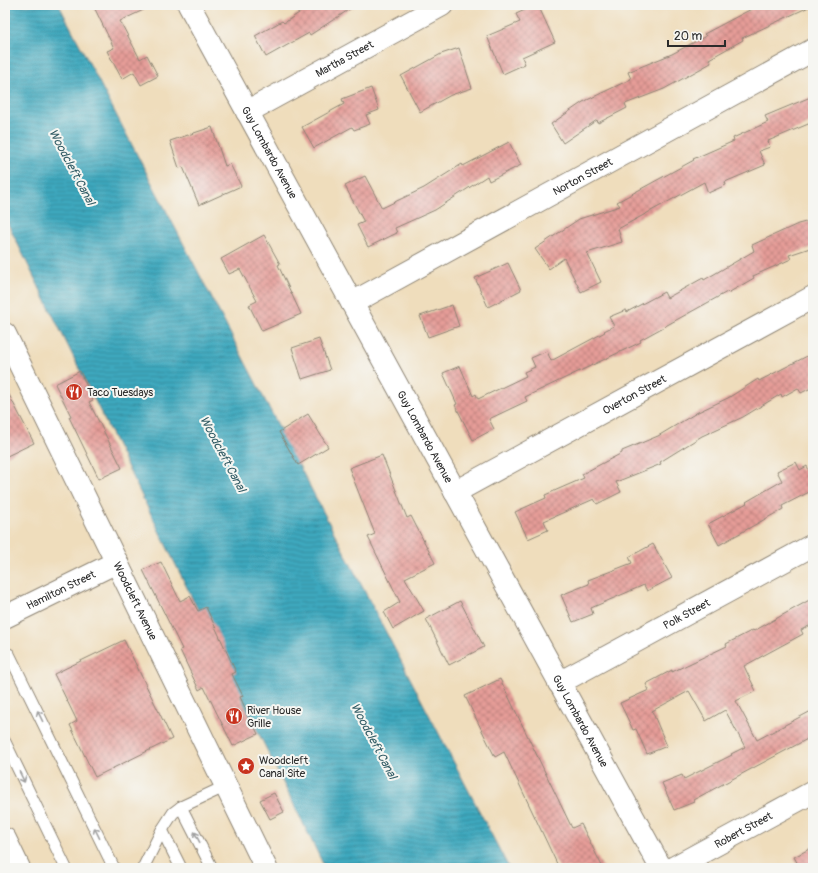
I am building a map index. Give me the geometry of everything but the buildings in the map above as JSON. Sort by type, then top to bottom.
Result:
[{"type":"street","name":"Guy Lombardo Avenue","points":[[189,5],[661,868]]},
{"type":"street","name":"Martha Street","points":[[247,112],[442,5]]},
{"type":"street","name":"Norton Street","points":[[352,303],[813,50]]},
{"type":"street","name":"Overton Street","points":[[455,492],[813,297]]},
{"type":"street","name":"Woodcleft Avenue","points":[[5,334],[266,868]]},
{"type":"street","name":"Polk Street","points":[[559,683],[813,545]]},
{"type":"street","name":"Hamilton Street","points":[[5,617],[117,562]]},
{"type":"street","name":"Robert Street","points":[[673,868],[813,792]]},
{"type":"street","points":[[5,839],[19,868]]},
{"type":"lane","points":[[5,653],[9,654],[114,868]]},
{"type":"lane","points":[[5,742],[66,868]]},
{"type":"lane","points":[[142,868],[162,830],[173,813],[181,807],[226,786]]},
{"type":"lane","points":[[181,807],[212,868]]},
{"type":"lane","points":[[162,830],[181,868]]},
{"type":"water","name":"Woodcleft Canal","points":[[5,5],[59,5],[509,868],[325,868],[5,218]]},
{"type":"place","name":"Taco Tuesdays","points":[[74,392]]},
{"type":"place","name":"River House Grille","points":[[234,716]]},
{"type":"place","name":"Woodcleft Canal Site","points":[[246,766]]}]
